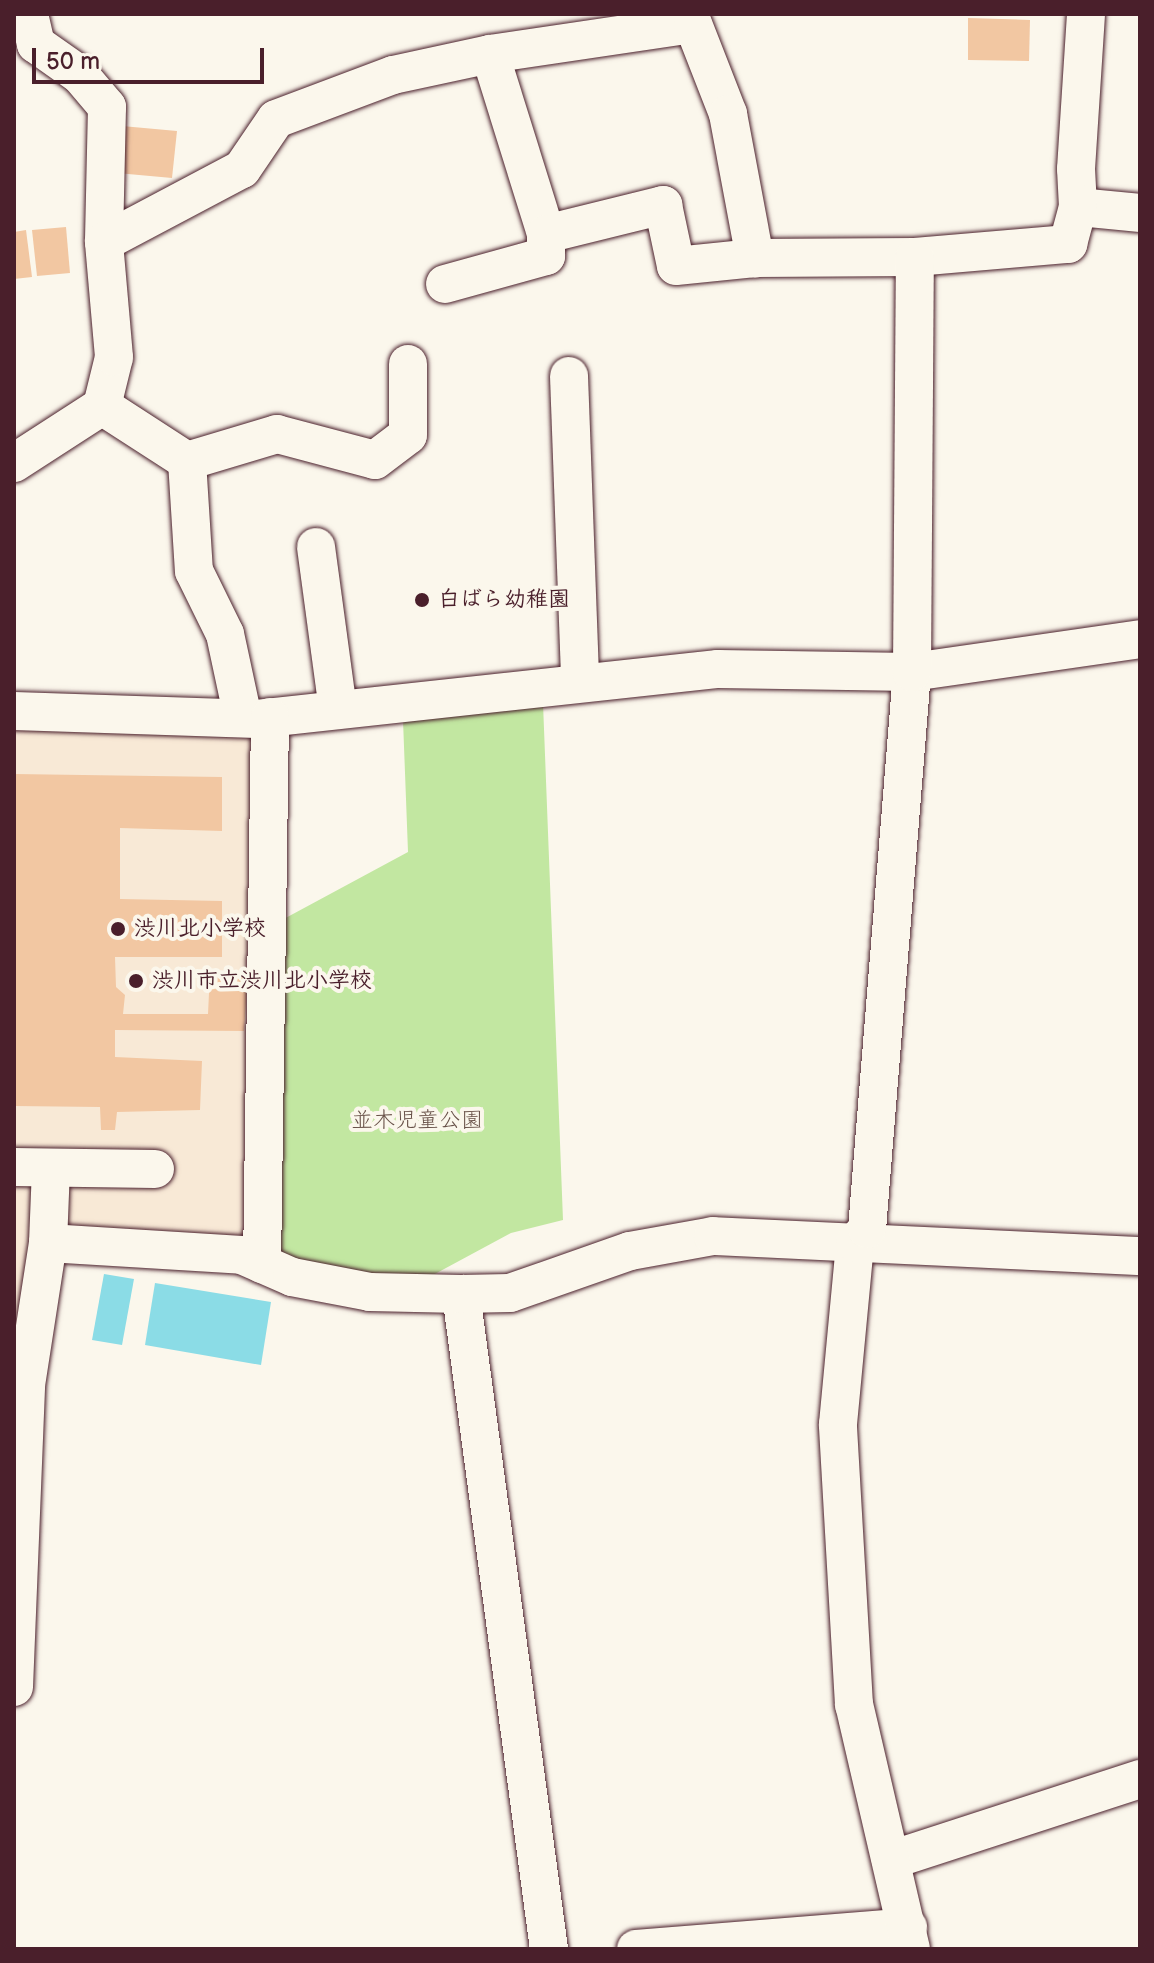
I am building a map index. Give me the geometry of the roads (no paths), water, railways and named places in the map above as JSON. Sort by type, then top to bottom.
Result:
[{"type":"street","points":[[14,463],[102,406],[114,357],[104,242],[107,107],[80,75],[36,44],[29,14]]},
{"type":"street","points":[[546,234],[663,205],[676,266],[755,258],[915,257],[1068,244],[1078,207],[1076,169],[1086,14]]},
{"type":"street","points":[[104,242],[242,169],[276,119],[393,75],[490,54],[693,24],[728,114],[755,258]]},
{"type":"street","points":[[445,284],[546,256],[546,234],[490,54]]},
{"type":"street","points":[[1078,207],[1140,213]]},
{"type":"street","points":[[636,1949],[910,1938],[853,1689],[838,1424],[855,1243],[867,1229],[912,672],[915,257]]},
{"type":"street","points":[[102,406],[187,461],[277,434],[375,460],[408,435],[408,364]]},
{"type":"street","points":[[569,376],[580,683]]},
{"type":"street","points":[[187,461],[194,571],[225,634],[256,718],[262,1264]]},
{"type":"street","points":[[316,547],[338,710]]},
{"type":"street","points":[[14,711],[256,718],[718,669],[912,672],[1140,639]]},
{"type":"street","points":[[14,1167],[155,1169]]},
{"type":"street","points":[[14,1687],[20,1384],[48,1243],[51,1168]]},
{"type":"street","points":[[48,1243],[242,1255],[292,1277],[370,1292],[461,1294],[510,1293],[630,1251],[713,1236],[1140,1256]]},
{"type":"street","points":[[461,1294],[549,1949]]},
{"type":"street","points":[[891,1860],[1140,1779]]},
{"type":"water","points":[[104,1274],[134,1279],[122,1345],[92,1340]]},
{"type":"water","points":[[155,1283],[271,1302],[261,1365],[145,1345]]},
{"type":"place","name":"白ばら幼稚園","points":[[422,600]]},
{"type":"place","name":"渋川北小学校","points":[[118,929]]},
{"type":"place","name":"渋川市立渋川北小学校","points":[[136,981]]},
{"type":"park label","name":"並木児童公園","points":[[417,1121]]}]
